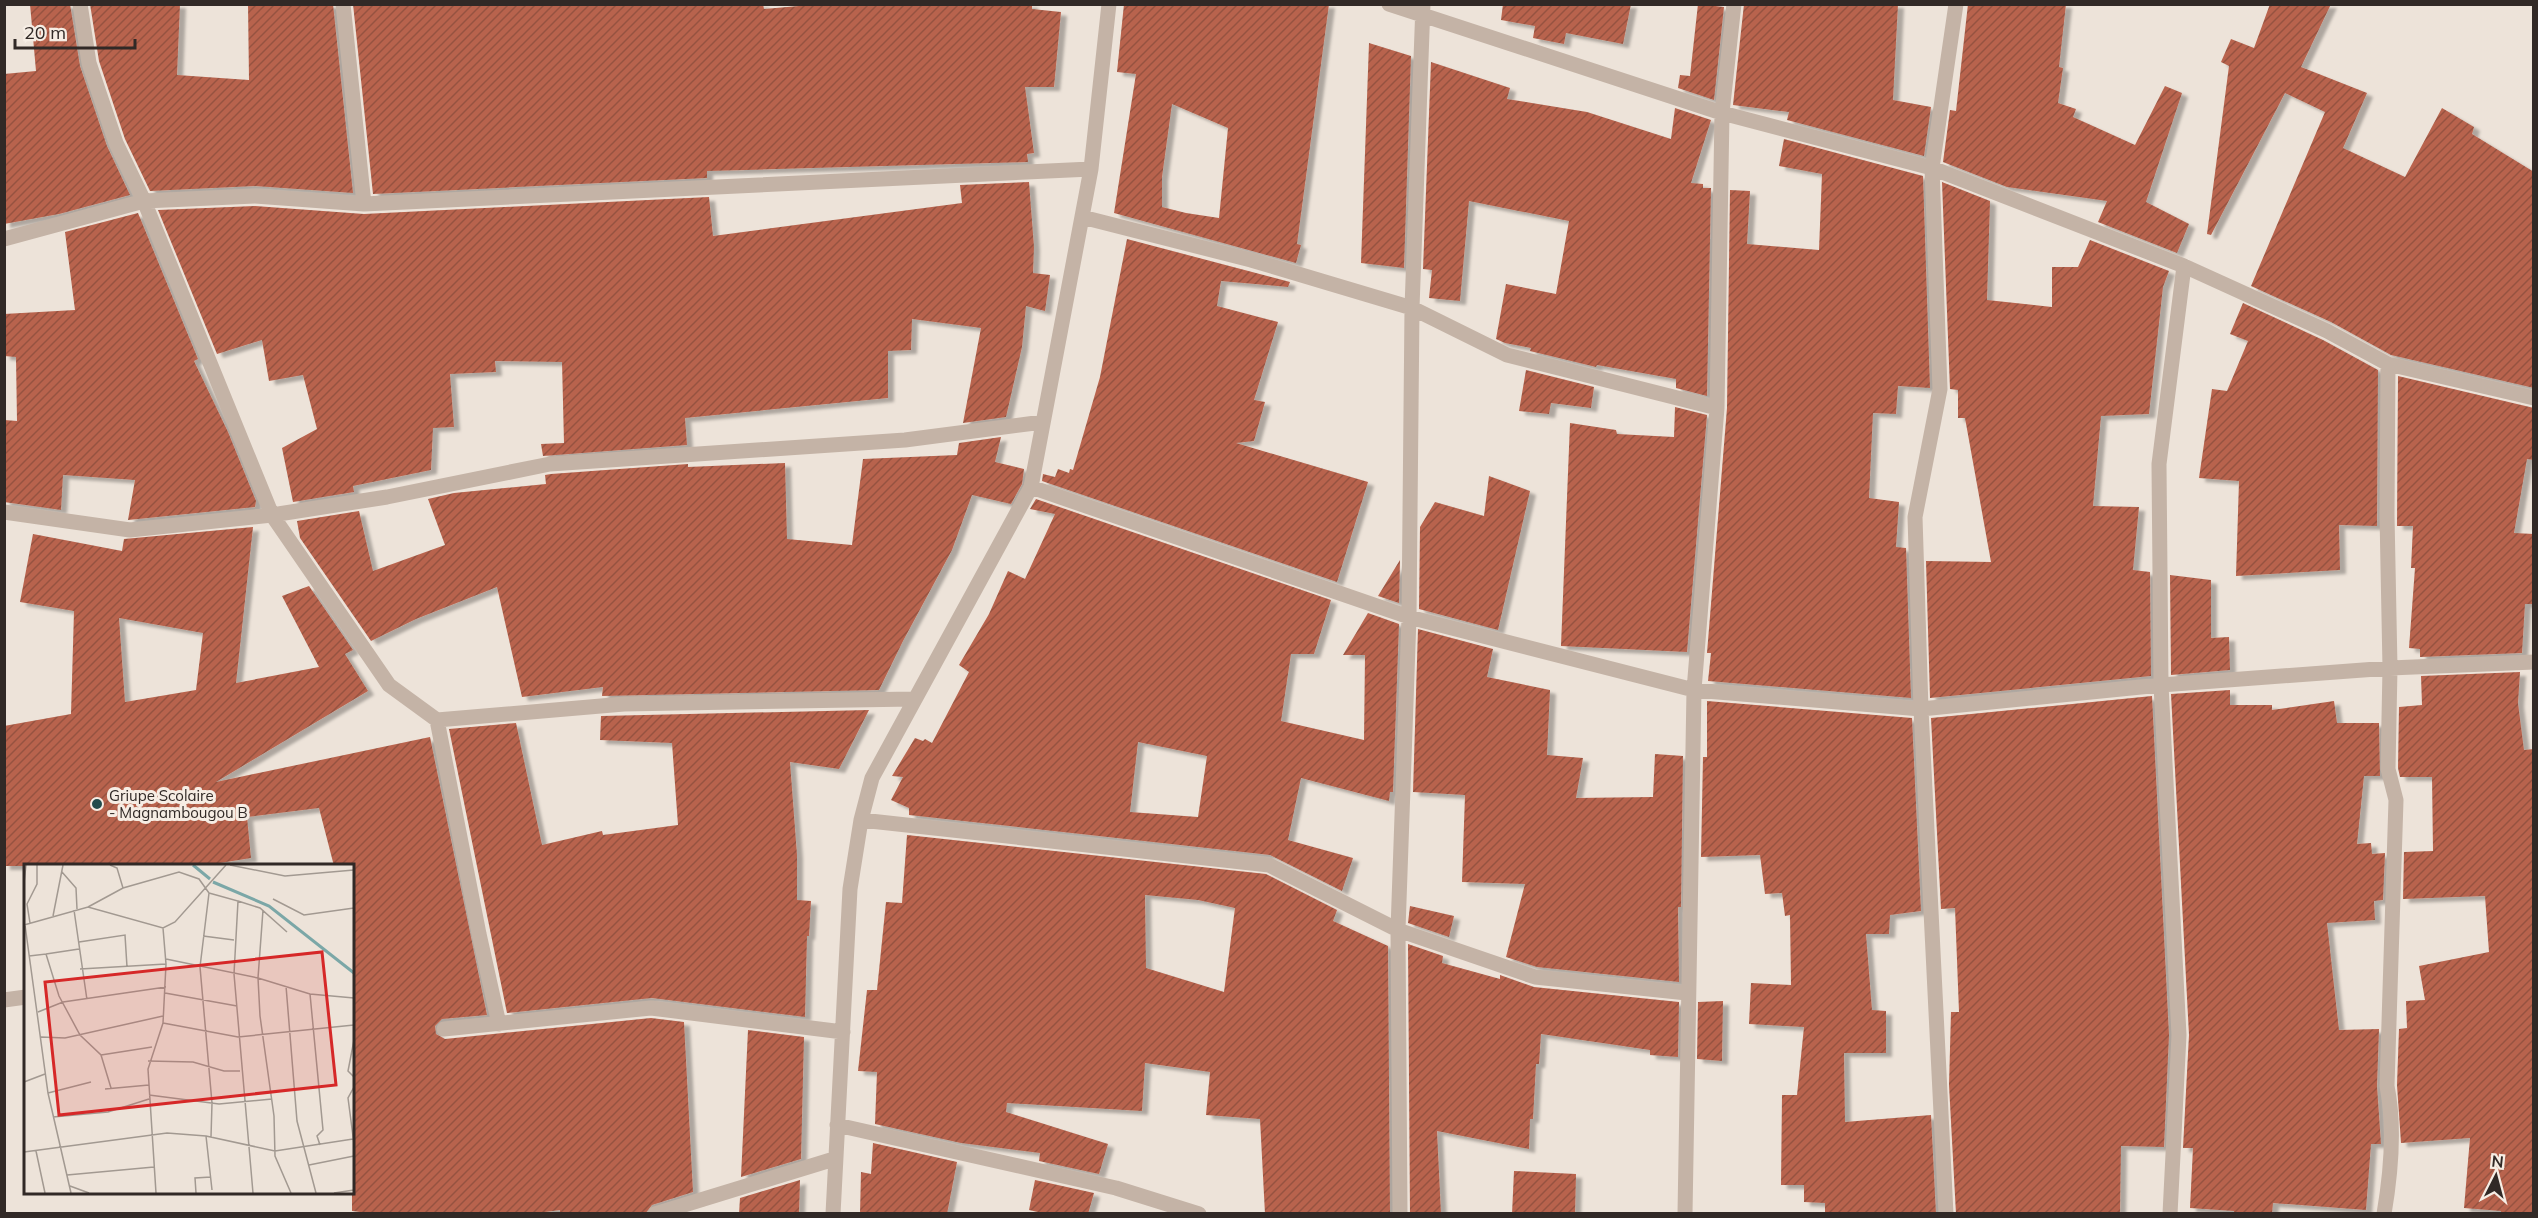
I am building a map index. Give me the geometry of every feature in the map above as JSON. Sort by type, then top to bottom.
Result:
[{"type":"street","points":[[80,4],[89,63],[116,143],[144,201],[272,515],[389,685],[437,720],[624,704],[913,699]]},
{"type":"street","points":[[343,4],[364,204]]},
{"type":"street","points":[[833,1214],[834,1159],[850,890],[861,820],[872,778],[1030,487],[1091,169],[1109,4]]},
{"type":"street","points":[[1389,4],[1423,10],[1722,113],[1932,168],[2184,266],[2327,331],[2388,364],[2534,398]]},
{"type":"street","points":[[1685,1214],[1694,690],[1716,408],[1722,113],[1734,4]]},
{"type":"street","points":[[1946,1214],[1921,709],[1914,517],[1940,389],[1932,168],[1956,4]]},
{"type":"street","points":[[1400,1214],[1398,930],[1410,617],[1412,308],[1423,10]]},
{"type":"street","points":[[4,239],[144,201],[255,196],[364,204],[1091,169]]},
{"type":"street","points":[[1082,217],[1251,260],[1412,308],[1507,356],[1716,408]]},
{"type":"street","points":[[2170,1214],[2179,1035],[2161,685],[2159,464],[2184,266]]},
{"type":"street","points":[[2384,1214],[2388,1184],[2391,1107],[2387,1086],[2396,800],[2388,769],[2391,668],[2388,364]]},
{"type":"street","points":[[4,512],[130,530],[272,515],[387,497],[550,464],[905,440],[1042,422]]},
{"type":"street","points":[[1030,487],[1410,617],[1694,690],[1921,709],[2161,685],[2391,668],[2534,662]]},
{"type":"street","points":[[437,720],[499,1024]]},
{"type":"street","points":[[861,820],[1269,865],[1398,930],[1535,977],[1687,993]]},
{"type":"street","points":[[4,1000],[24,997]]},
{"type":"street","points":[[444,1029],[651,1008],[843,1032]]},
{"type":"street","points":[[837,1125],[1116,1188],[1199,1214]]},
{"type":"street","points":[[655,1214],[834,1159]]},
{"type":"building","points":[[30,4],[70,4],[80,66],[107,146],[130,195],[59,214],[4,224],[4,74],[36,71]]},
{"type":"building","points":[[90,4],[180,4],[177,75],[249,80],[248,4],[333,4],[353,193],[255,186],[150,191],[125,139],[99,61]]},
{"type":"building","points":[[353,4],[763,4],[764,9],[822,4],[1032,4],[1032,9],[1061,12],[1054,87],[1025,87],[1034,153],[1027,154],[1028,162],[707,171],[707,178],[373,194]]},
{"type":"building","points":[[1124,4],[1329,4],[1297,244],[1301,245],[1296,263],[1114,213],[1136,74],[1117,72]],"holes":[[[1172,104],[1228,128],[1219,218],[1162,207],[1162,177]]]},
{"type":"building","points":[[1503,4],[1631,4],[1623,44],[1566,33],[1564,44],[1533,38],[1535,26],[1501,20]]},
{"type":"building","points":[[1698,4],[1724,7],[1714,100],[1678,88],[1680,75],[1690,76]]},
{"type":"building","points":[[1744,4],[1898,4],[1893,100],[1931,107],[1924,156],[1787,120],[1789,112],[1733,105]]},
{"type":"building","points":[[1968,4],[2066,4],[2059,67],[2063,68],[2058,103],[2076,109],[2073,117],[2135,145],[2165,86],[2182,93],[2146,202],[2189,224],[2177,253],[2098,222],[2107,201],[2007,187],[1943,162],[1950,110],[1956,111]]},
{"type":"building","points":[[2270,4],[2331,4],[2301,67],[2367,93],[2343,148],[2405,177],[2442,108],[2474,127],[2472,134],[2534,172],[2534,388],[2391,355],[2331,322],[2251,286],[2325,112],[2285,93],[2211,235],[2207,234],[2229,66],[2221,62],[2231,39],[2254,48]]},
{"type":"building","points":[[1369,43],[1411,56],[1404,268],[1361,263]]},
{"type":"building","points":[[1431,62],[1510,88],[1507,99],[1587,112],[1671,139],[1675,108],[1711,120],[1691,183],[1703,184],[1703,188],[1711,188],[1707,396],[1676,388],[1676,379],[1597,365],[1596,367],[1530,351],[1531,348],[1496,339],[1506,284],[1556,294],[1569,221],[1469,201],[1460,301],[1429,298],[1432,270],[1423,269]]},
{"type":"building","points":[[1784,139],[1923,176],[1930,388],[1898,386],[1896,414],[1873,413],[1869,498],[1899,502],[1896,547],[1906,548],[1911,698],[1708,681],[1711,653],[1707,653],[1727,408],[1730,190],[1750,191],[1747,244],[1819,250],[1822,174],[1779,166]]},
{"type":"building","points":[[1029,182],[1034,247],[1033,273],[1050,275],[1045,311],[1026,306],[1022,347],[1006,417],[963,423],[981,328],[912,319],[911,350],[888,351],[888,398],[685,418],[687,445],[543,456],[541,444],[564,443],[562,362],[495,361],[496,372],[450,374],[454,427],[433,428],[431,470],[353,486],[354,492],[293,502],[282,448],[317,429],[303,375],[269,381],[262,340],[217,354],[158,210],[255,206],[364,214],[709,197],[713,236],[962,203],[960,185]]},
{"type":"building","points":[[1942,182],[1990,201],[1987,300],[2052,307],[2052,267],[2078,267],[2090,240],[2169,271],[2163,287],[2149,414],[2101,416],[2093,506],[2139,507],[2133,570],[2150,572],[2151,676],[1930,698],[1926,561],[1991,562],[1965,418],[1958,418],[1958,390],[1950,389]]},
{"type":"building","points":[[138,213],[198,359],[194,361],[228,432],[256,501],[255,507],[128,520],[135,480],[63,475],[61,510],[4,502],[4,420],[17,421],[16,357],[4,356],[4,314],[75,310],[65,232]]},
{"type":"building","points":[[1127,239],[1290,282],[1288,287],[1221,281],[1217,306],[1278,322],[1254,400],[1265,402],[1254,441],[1236,443],[1368,482],[1337,582],[1042,481],[1043,474],[1055,477],[1058,469],[1069,473],[1070,469],[1073,470],[1100,377]]},
{"type":"building","points":[[2243,303],[2323,340],[2378,370],[2377,526],[2339,525],[2340,570],[2236,576],[2239,481],[2199,478],[2212,389],[2227,391],[2248,341],[2230,334]]},
{"type":"building","points":[[1526,370],[1594,387],[1591,408],[1551,403],[1549,414],[1519,411]]},
{"type":"building","points":[[2398,376],[2534,408],[2534,460],[2527,459],[2514,533],[2534,534],[2534,604],[2525,604],[2522,653],[2420,657],[2420,649],[2409,648],[2415,568],[2411,568],[2413,526],[2397,526]]},
{"type":"building","points":[[1675,407],[1707,415],[1687,652],[1561,646],[1570,423],[1616,430],[1617,434],[1674,437]]},
{"type":"building","points":[[1001,437],[995,462],[1024,469],[1022,484],[1011,504],[972,495],[952,550],[879,690],[602,696],[603,687],[522,697],[497,587],[416,619],[371,641],[300,538],[297,521],[359,511],[373,571],[445,545],[428,499],[454,493],[546,484],[545,475],[551,474],[688,464],[688,467],[785,463],[787,539],[852,545],[863,459],[957,455],[959,443]]},
{"type":"building","points":[[1489,476],[1530,491],[1498,630],[1419,609],[1420,527],[1435,502],[1484,516]]},
{"type":"building","points":[[1036,499],[1331,600],[1314,654],[1291,654],[1281,721],[1364,740],[1365,655],[1343,655],[1368,613],[1399,624],[1393,792],[1390,792],[1389,801],[1301,778],[1288,840],[1353,858],[1342,891],[1270,855],[909,815],[909,808],[891,800],[903,777],[892,776],[915,738],[923,741],[925,739],[932,743],[969,672],[959,665],[989,614],[1008,571],[1025,579],[1055,514],[1030,509]],"holes":[[[1138,742],[1207,756],[1198,817],[1130,812]]]},
{"type":"building","points":[[253,527],[236,683],[319,667],[282,596],[309,586],[353,650],[345,654],[368,691],[216,782],[430,737],[487,1015],[442,1019],[435,1026],[436,1034],[445,1039],[651,1018],[684,1022],[693,1192],[652,1205],[645,1214],[560,1214],[560,1210],[530,1214],[377,1214],[352,1211],[352,1194],[354,1194],[354,864],[333,864],[319,808],[247,817],[251,858],[214,864],[24,864],[24,866],[4,866],[4,726],[71,714],[74,611],[20,602],[33,534],[122,551],[124,539]],"holes":[[[119,618],[203,633],[196,690],[125,702]]]},
{"type":"building","points":[[1400,560],[1399,603],[1378,596]]},
{"type":"building","points":[[2170,575],[2211,580],[2211,638],[2229,637],[2230,670],[2171,675]]},
{"type":"building","points":[[1418,629],[1493,649],[1487,677],[1550,690],[1547,755],[1583,758],[1576,798],[1653,797],[1655,754],[1683,756],[1681,907],[1678,907],[1679,982],[1537,967],[1506,957],[1525,884],[1462,882],[1465,795],[1413,792]]},
{"type":"building","points":[[2520,672],[2518,703],[2524,750],[2534,749],[2534,1214],[2501,1214],[2501,1211],[2464,1208],[2470,1138],[2401,1143],[2397,1085],[2399,1029],[2407,1028],[2406,1001],[2425,1000],[2419,966],[2489,952],[2485,896],[2403,899],[2404,852],[2433,851],[2432,777],[2400,777],[2398,768],[2399,707],[2422,705],[2421,676]]},
{"type":"building","points":[[2230,690],[2230,705],[2272,705],[2272,710],[2334,701],[2337,723],[2379,723],[2380,776],[2364,776],[2357,844],[2371,843],[2372,854],[2385,853],[2383,900],[2374,901],[2375,920],[2327,923],[2339,1030],[2379,1029],[2377,1086],[2381,1144],[2371,1144],[2366,1210],[2273,1203],[2272,1214],[2234,1214],[2234,1211],[2190,1208],[2193,1148],[2183,1148],[2189,1035],[2171,694]]},
{"type":"building","points":[[2152,696],[2169,1035],[2164,1147],[2121,1146],[2120,1214],[1956,1214],[1949,1085],[1951,1012],[1959,1012],[1955,908],[1941,909],[1931,718]]},
{"type":"building","points":[[1707,701],[1912,718],[1921,911],[1890,915],[1889,934],[1866,934],[1872,1010],[1886,1011],[1886,1053],[1844,1053],[1845,1122],[1931,1115],[1936,1214],[1825,1214],[1825,1203],[1804,1202],[1804,1185],[1781,1185],[1782,1095],[1797,1095],[1804,1027],[1749,1024],[1751,983],[1791,985],[1790,915],[1785,916],[1782,893],[1765,894],[1760,855],[1701,857],[1703,757],[1707,757]]},
{"type":"building","points":[[869,710],[839,769],[790,762],[797,855],[797,900],[811,901],[809,936],[807,936],[805,1017],[652,998],[507,1013],[449,729],[516,723],[542,845],[602,831],[603,835],[678,825],[672,743],[600,740],[601,716]]},
{"type":"building","points":[[907,835],[1266,874],[1337,910],[1333,921],[1388,946],[1390,1214],[1265,1214],[1260,1119],[1206,1115],[1210,1072],[1145,1063],[1142,1111],[1007,1103],[1006,1112],[1108,1144],[1099,1174],[1039,1161],[1040,1153],[961,1143],[875,1124],[877,1072],[858,1071],[867,990],[877,990],[886,902],[902,903]],"holes":[[[1145,895],[1198,900],[1235,908],[1224,992],[1146,968]]]},
{"type":"building","points":[[1410,906],[1454,916],[1449,937],[1408,923]]},
{"type":"building","points":[[1408,944],[1443,956],[1442,963],[1500,979],[1500,975],[1534,987],[1679,1002],[1678,1057],[1650,1055],[1650,1050],[1541,1034],[1539,1064],[1536,1064],[1533,1119],[1530,1119],[1529,1149],[1437,1131],[1441,1214],[1410,1214]]},
{"type":"building","points":[[1723,1001],[1722,1061],[1697,1059],[1698,1002]]},
{"type":"building","points":[[748,1030],[804,1037],[801,1159],[741,1177]]},
{"type":"building","points":[[873,1143],[957,1162],[947,1214],[860,1214],[861,1172],[871,1174]]},
{"type":"building","points":[[1514,1171],[1576,1174],[1575,1214],[1512,1214]]},
{"type":"building","points":[[800,1180],[799,1212],[739,1214],[740,1198]]},
{"type":"building","points":[[1035,1180],[1094,1193],[1088,1214],[1047,1214],[1029,1210]]},
{"type":"place","name":"Griupe Scolaire - Magnambougou B","points":[[97,804]]}]
